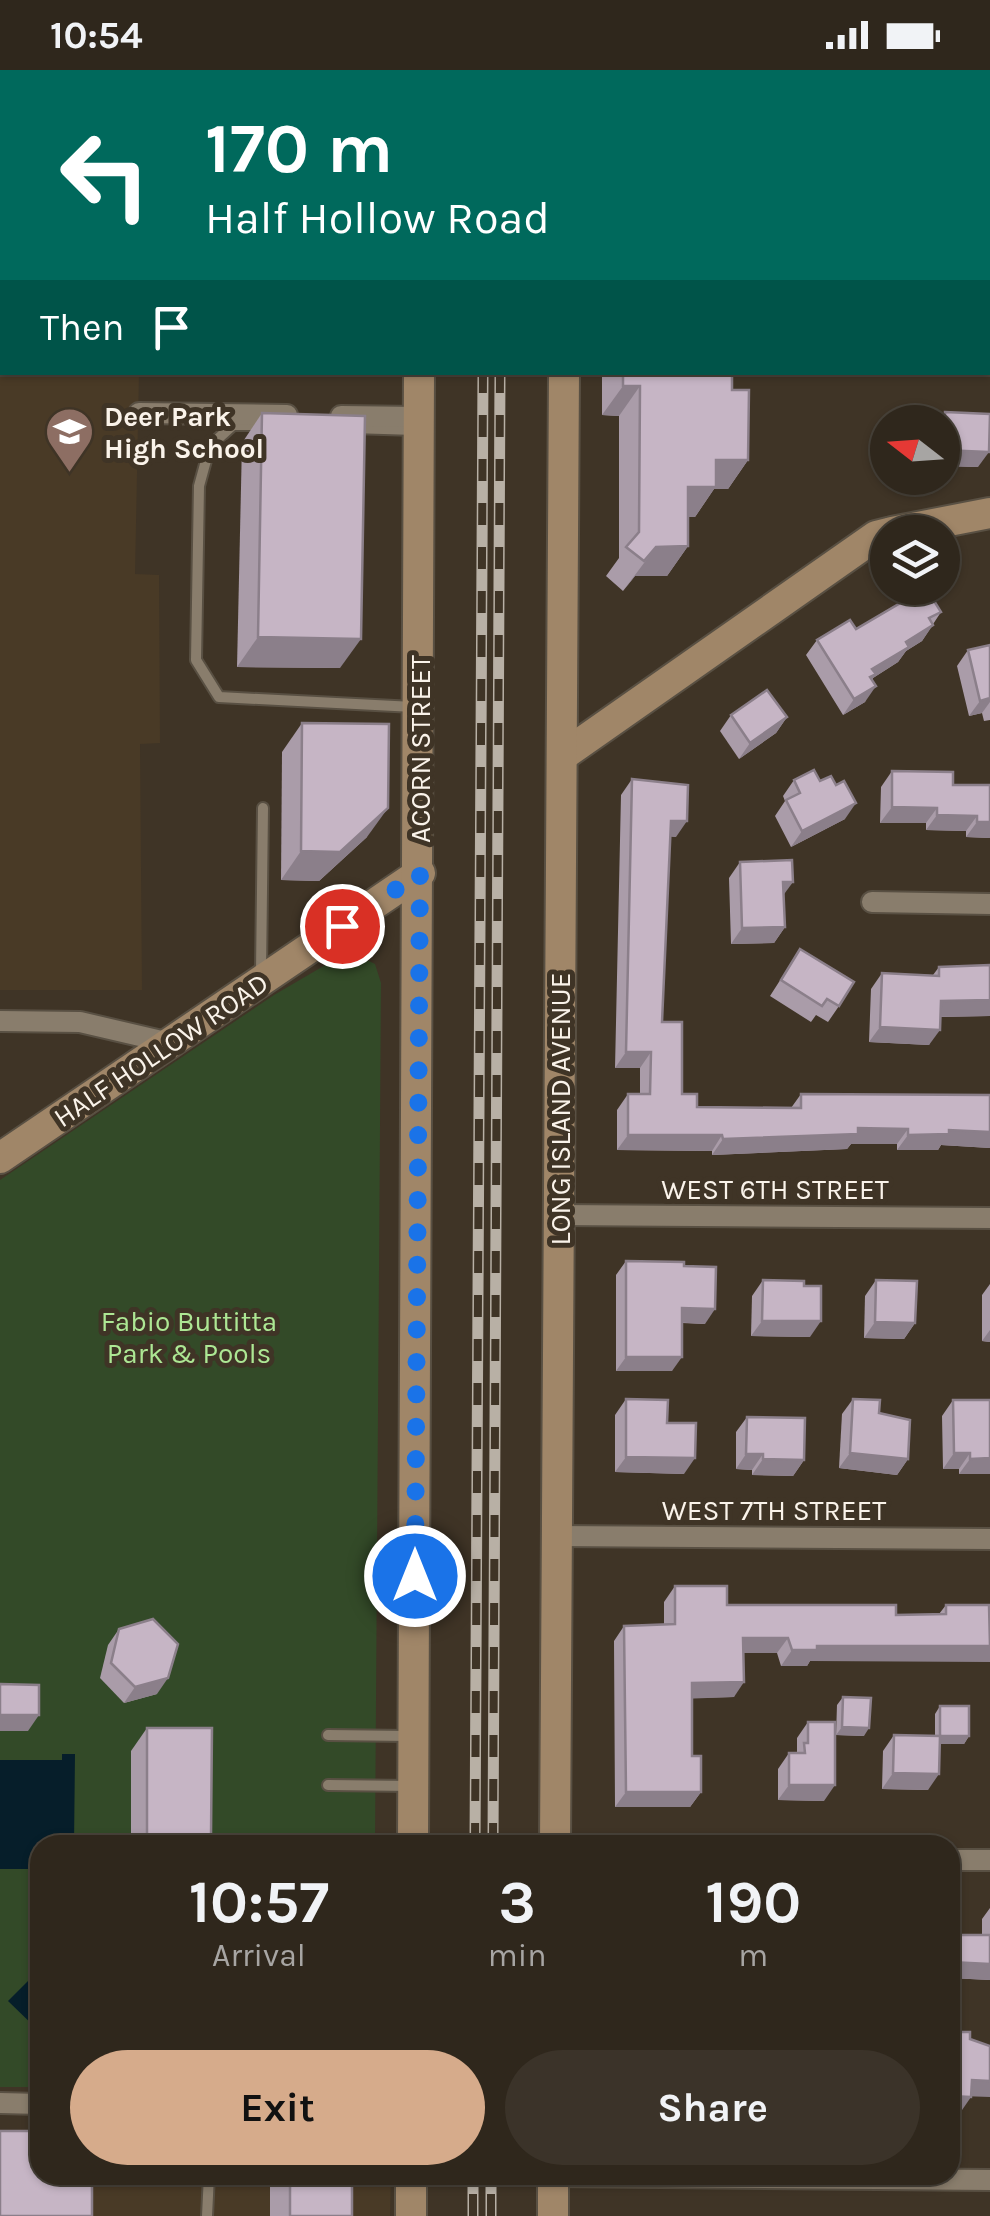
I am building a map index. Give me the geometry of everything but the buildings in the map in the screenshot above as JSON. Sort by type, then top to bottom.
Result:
[{"type":"street","name":"ACORN STREET","points":[[413,1835],[419,375]]},
{"type":"street","name":"LONG ISLAND AVENUE","points":[[556,1835],[564,375]]},
{"type":"street","points":[[139,414],[419,423]]},
{"type":"street","points":[[960,519],[990,513]]},
{"type":"street","points":[[562,756],[870,540]]},
{"type":"street","name":"HALF HOLLOW ROAD","points":[[0,1158],[420,873]]},
{"type":"street","points":[[872,902],[990,904]]},
{"type":"street","points":[[0,1021],[80,1022],[170,1043]]},
{"type":"street","name":"WEST 6TH STREET","points":[[559,1215],[990,1218]]},
{"type":"street","name":"WEST 7TH STREET","points":[[557,1536],[990,1539]]},
{"type":"street","points":[[960,1860],[990,1860]]},
{"type":"street","points":[[0,2104],[30,2104]]},
{"type":"street","points":[[960,2180],[990,2180]]},
{"type":"street","points":[[411,2216],[412,2185]]},
{"type":"street","points":[[553,2185],[553,2216]]},
{"type":"lane","points":[[328,427],[419,423]]},
{"type":"lane","points":[[290,426],[232,425],[210,446],[199,486],[196,660],[219,697],[420,708]]},
{"type":"lane","points":[[261,983],[263,808]]},
{"type":"lane","points":[[328,1735],[414,1736]]},
{"type":"lane","points":[[328,1785],[414,1786]]},
{"type":"lane","points":[[207,2216],[209,2185]]},
{"type":"shaded area","name":"Deer Park High School","points":[[0,375],[139,375],[135,574],[159,575],[160,743],[140,744],[142,990],[0,990]]},
{"type":"shaded area","points":[[0,2140],[30,2166],[30,2185],[391,2185],[390,2216],[0,2216]]},
{"type":"green space","name":"Fabio Buttitta Park & Pools","points":[[359,956],[375,964],[381,983],[375,1835],[30,1835],[30,2087],[0,2087],[0,1180],[274,995],[339,957]]},
{"type":"water","points":[[62,1754],[75,1754],[74,1835],[30,1835],[30,1869],[0,1869],[0,1760],[62,1760]]},
{"type":"water","points":[[30,1979],[30,2022],[8,2001]]},
{"type":"railway","points":[[475,1835],[483,375]]},
{"type":"railway","points":[[493,1835],[500,375]]},
{"type":"railway","points":[[473,2185],[473,2216]]},
{"type":"railway","points":[[491,2185],[491,2216]]},
{"type":"place","name":"Deer Park High School","points":[[69,474]]},
{"type":"route","points":[[342,926],[420,873],[415,1576]]}]
